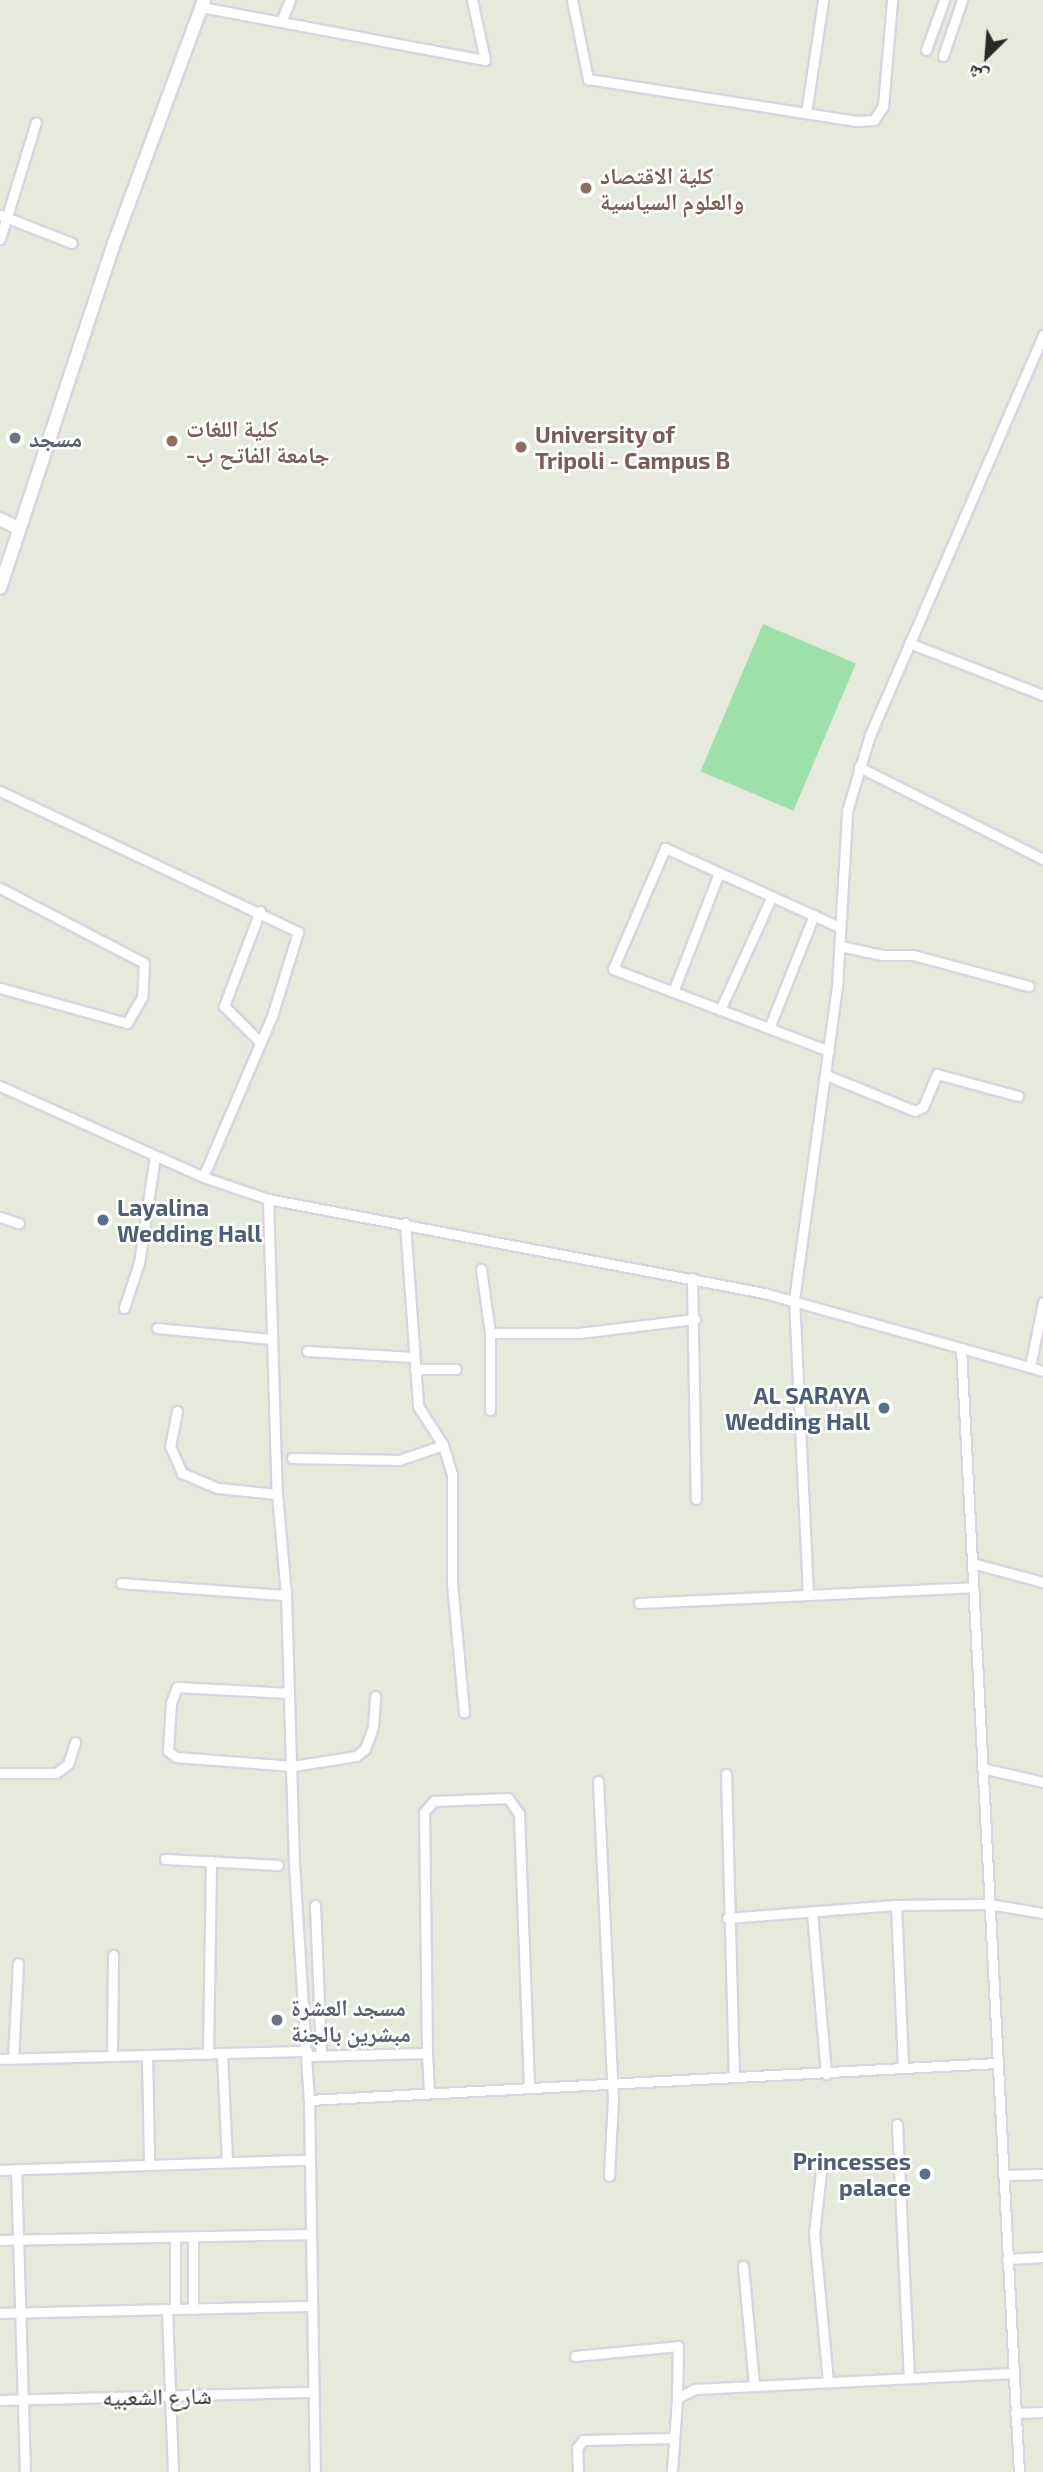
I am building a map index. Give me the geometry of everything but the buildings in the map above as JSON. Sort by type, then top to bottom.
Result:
[{"type":"street","points":[[281,22],[290,0]]},
{"type":"street","points":[[0,588],[116,238],[202,4],[281,22],[485,60],[472,0]]},
{"type":"street","points":[[572,0],[588,79],[806,113],[874,120],[883,106],[892,0]]},
{"type":"street","points":[[806,113],[823,0]]},
{"type":"street","points":[[926,50],[944,0]]},
{"type":"street","points":[[943,56],[962,0]]},
{"type":"street","points":[[0,239],[3,216],[36,122]]},
{"type":"street","points":[[3,216],[72,243]]},
{"type":"street","points":[[808,1595],[794,1300],[829,1051],[840,946],[847,811],[859,767],[909,643],[1043,335]]},
{"type":"street","points":[[0,519],[18,528]]},
{"type":"street","points":[[909,643],[1043,695]]},
{"type":"street","points":[[859,767],[1043,859]]},
{"type":"street","points":[[0,791],[293,926],[299,936],[261,1043],[203,1177]]},
{"type":"street","points":[[829,1051],[613,969],[665,849],[839,927]]},
{"type":"street","points":[[673,992],[719,873]]},
{"type":"street","points":[[0,888],[135,957],[144,963],[144,978],[142,996],[127,1023],[117,1024],[0,988]]},
{"type":"street","points":[[720,1010],[772,897]]},
{"type":"street","points":[[260,911],[224,1006],[261,1043]]},
{"type":"street","points":[[769,1028],[814,915]]},
{"type":"street","points":[[840,946],[882,955],[913,955],[1029,986]]},
{"type":"street","points":[[826,1075],[915,1111],[923,1107],[937,1074],[1018,1096]]},
{"type":"street","points":[[0,1086],[203,1177],[268,1199],[692,1278],[794,1300],[1043,1371]]},
{"type":"street","points":[[124,1308],[139,1263],[155,1156]]},
{"type":"street","points":[[268,1199],[277,1494],[286,1595],[309,2100],[315,2472]]},
{"type":"street","points":[[0,1217],[19,1223]]},
{"type":"street","points":[[405,1223],[418,1406],[443,1445],[452,1475],[452,1583],[464,1712]]},
{"type":"street","points":[[481,1269],[490,1333],[490,1410]]},
{"type":"street","points":[[692,1278],[695,1319],[696,1499]]},
{"type":"street","points":[[1030,1367],[1043,1302]]},
{"type":"street","points":[[490,1333],[579,1333],[695,1319]]},
{"type":"street","points":[[157,1328],[272,1339]]},
{"type":"street","points":[[961,1348],[1019,2472]]},
{"type":"street","points":[[307,1351],[413,1357]]},
{"type":"street","points":[[415,1368],[456,1369]]},
{"type":"street","points":[[177,1411],[170,1447],[183,1473],[218,1488],[277,1494]]},
{"type":"street","points":[[292,1458],[399,1460],[443,1445]]},
{"type":"street","points":[[972,1563],[1043,1582]]},
{"type":"street","points":[[121,1583],[286,1595]]},
{"type":"street","points":[[639,1603],[973,1587]]},
{"type":"street","points":[[289,1693],[177,1687],[167,1747],[176,1757],[293,1766],[356,1756],[365,1749],[375,1696]]},
{"type":"street","points":[[0,1773],[56,1773],[68,1764],[75,1742]]},
{"type":"street","points":[[982,1768],[1043,1782]]},
{"type":"street","points":[[726,1774],[727,1918],[734,2076]]},
{"type":"street","points":[[598,1781],[612,2084],[609,2176]]},
{"type":"street","points":[[429,2093],[424,1812],[434,1801],[508,1798],[519,1814],[529,2088]]},
{"type":"street","points":[[165,1859],[278,1865]]},
{"type":"street","points":[[208,2054],[211,1860]]},
{"type":"street","points":[[727,1918],[896,1905],[989,1904],[1043,1913]]},
{"type":"street","points":[[315,1905],[321,2054]]},
{"type":"street","points":[[896,1905],[903,2068]]},
{"type":"street","points":[[812,1913],[826,2074]]},
{"type":"street","points":[[112,2056],[113,1955]]},
{"type":"street","points":[[13,2059],[18,1963]]},
{"type":"street","points":[[0,2059],[427,2053]]},
{"type":"street","points":[[222,2054],[227,2161]]},
{"type":"street","points":[[147,2055],[149,2163]]},
{"type":"street","points":[[309,2100],[997,2063]]},
{"type":"street","points":[[897,2124],[909,2378]]},
{"type":"street","points":[[0,2169],[309,2160]]},
{"type":"street","points":[[16,2169],[25,2472]]},
{"type":"street","points":[[821,2172],[814,2233],[828,2381]]},
{"type":"street","points":[[1003,2175],[1043,2174]]},
{"type":"street","points":[[0,2240],[311,2234]]},
{"type":"street","points":[[173,2472],[171,2309],[175,2236]]},
{"type":"street","points":[[193,2236],[194,2309]]},
{"type":"street","points":[[1007,2259],[1043,2257]]},
{"type":"street","points":[[743,2266],[754,2384]]},
{"type":"street","points":[[0,2313],[312,2306]]},
{"type":"street","points":[[575,2356],[678,2346],[672,2472]]},
{"type":"street","points":[[677,2398],[704,2386],[1013,2373]]},
{"type":"street","name":"شارع الشعبيه","points":[[0,2400],[314,2392]]},
{"type":"street","points":[[1015,2413],[1043,2412]]},
{"type":"street","points":[[578,2472],[577,2445],[583,2440],[674,2438]]},
{"type":"green space","points":[[763,624],[856,663],[793,811],[700,771]]},
{"type":"place","name":"كلية الاقتصاد والعلوم السياسية","points":[[586,188]]},
{"type":"place","name":"مسجد","points":[[15,438]]},
{"type":"place","name":"كلية اللغات -جامعة الفاتح ب","points":[[172,441]]},
{"type":"place","name":"University of Tripoli - Campus B","points":[[521,447]]},
{"type":"place","name":"Layalina Wedding Hall","points":[[103,1220]]},
{"type":"place","name":"AL SARAYA Wedding Hall","points":[[884,1408]]},
{"type":"place","name":"مسجد العشرة مبشرين بالجنة","points":[[277,2020]]},
{"type":"place","name":"Princesses palace","points":[[925,2174]]}]
